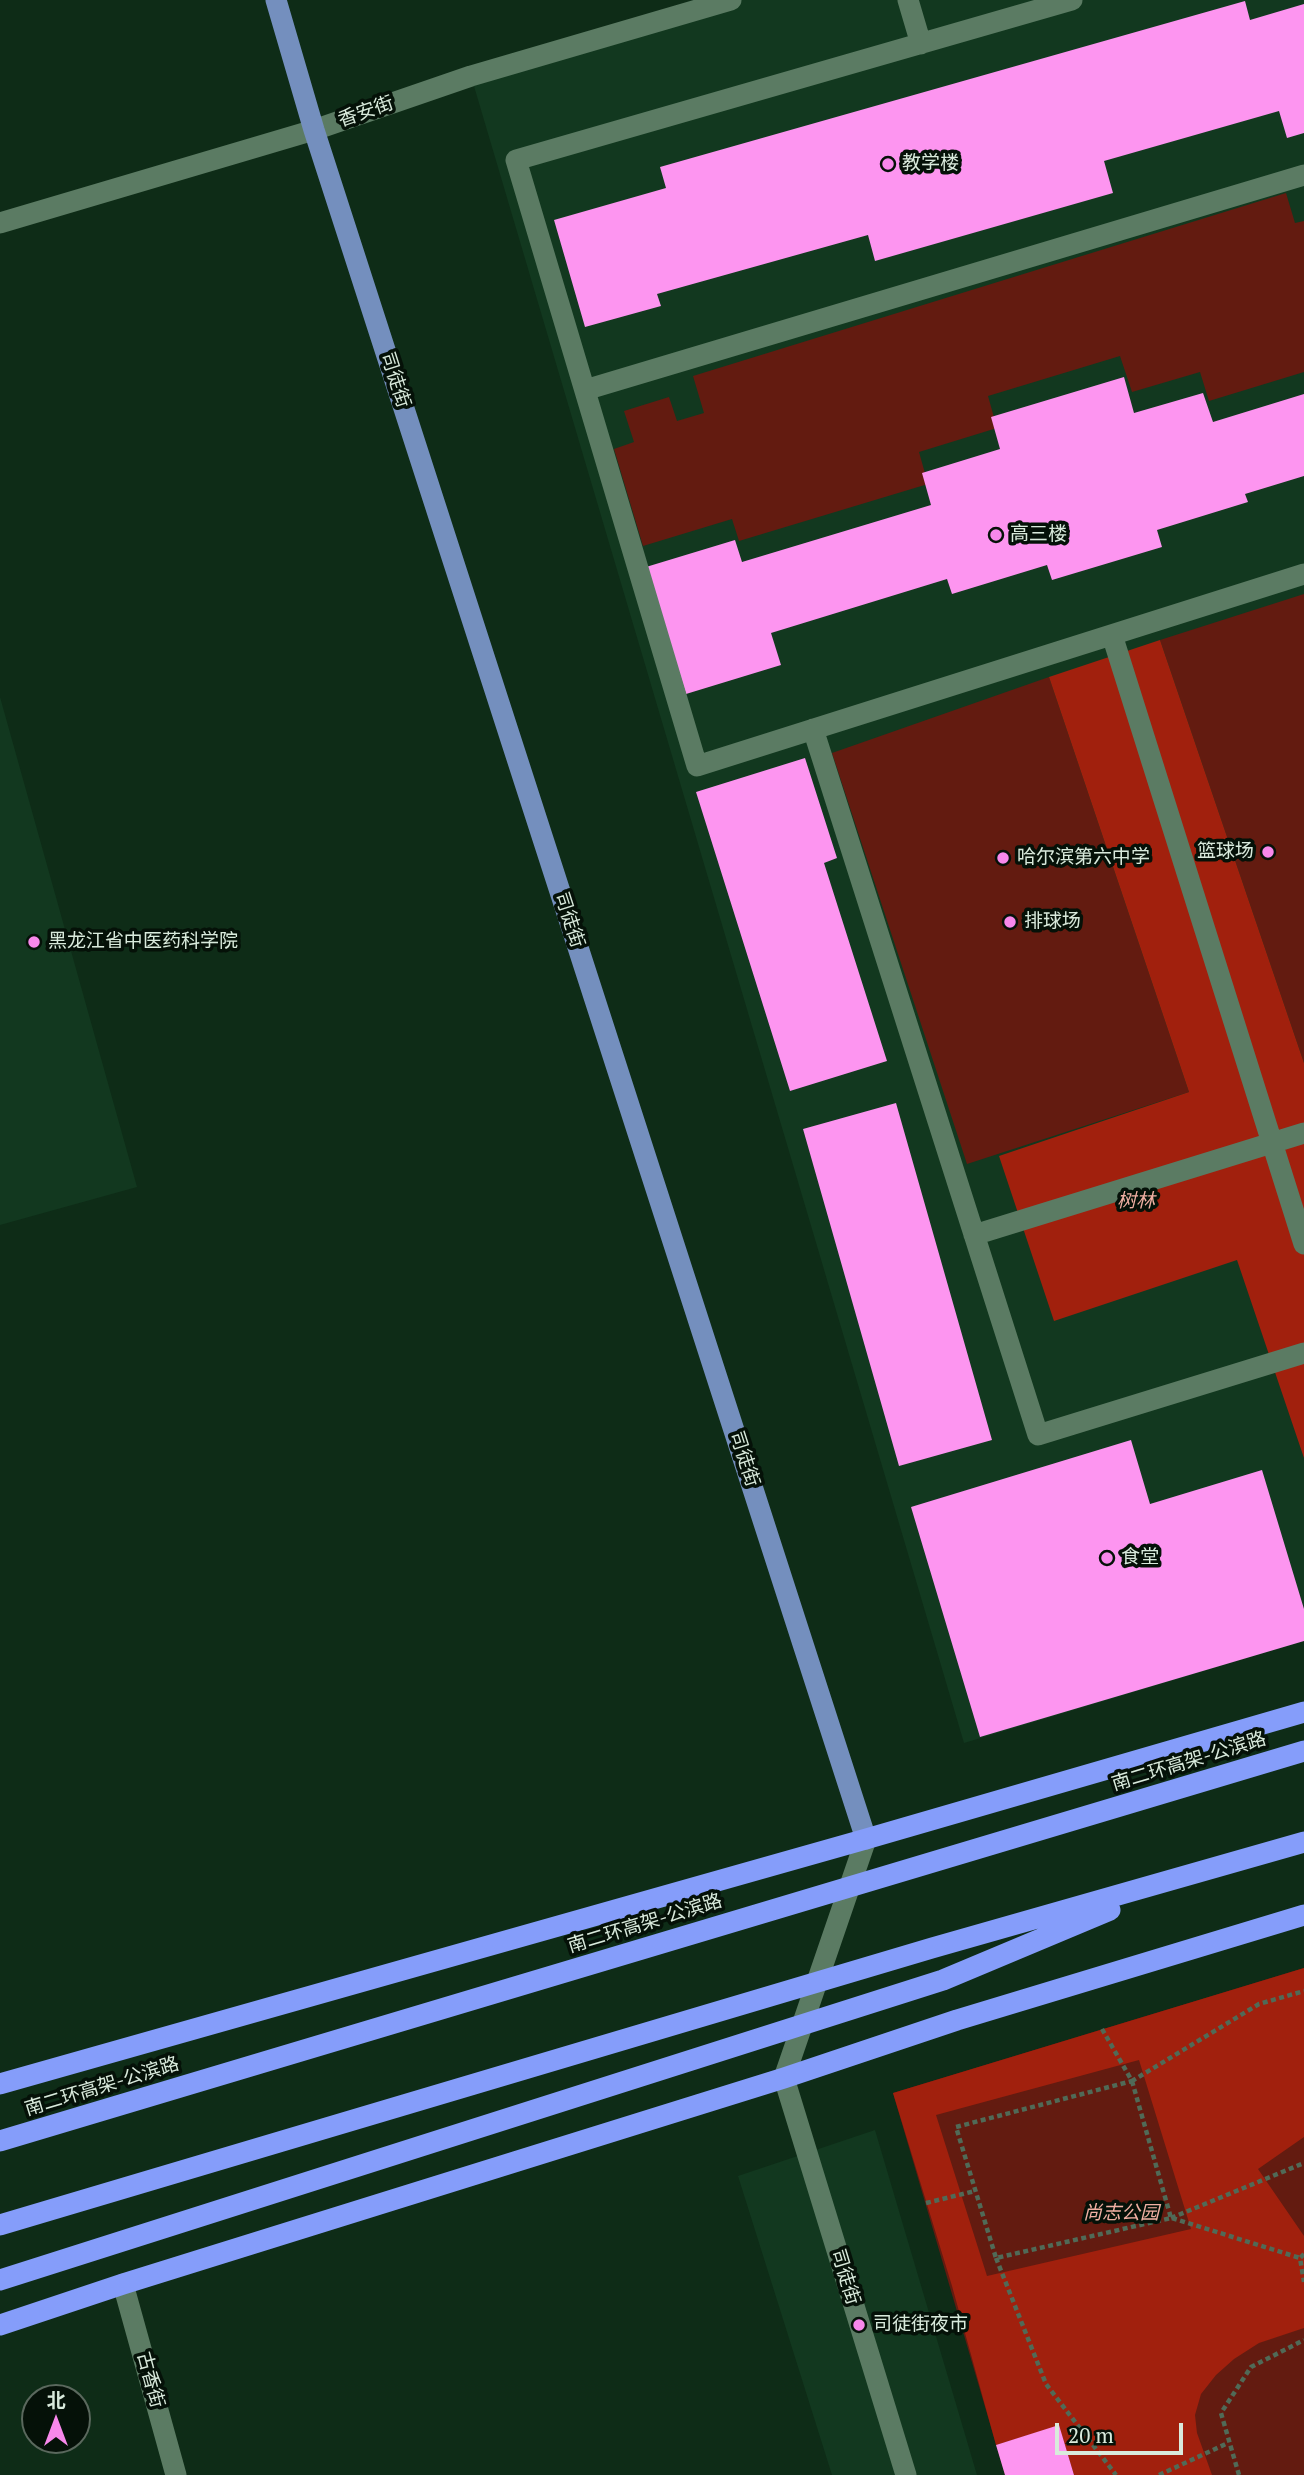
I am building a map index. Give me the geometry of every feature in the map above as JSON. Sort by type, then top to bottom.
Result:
[{"type":"highway","points":[[0,2084],[1304,1712]]},
{"type":"highway","name":"南二环高架-公滨路","points":[[0,2141],[1304,1751]]},
{"type":"highway","points":[[0,2225],[932,1948],[1304,1842]]},
{"type":"highway","points":[[0,2280],[943,1980],[1189,1876]]},
{"type":"highway","points":[[0,2325],[784,2078],[957,2020],[1304,1915]]},
{"type":"main road","name":"司徒街","points":[[275,0],[314,130],[866,1839]]},
{"type":"street","name":"香安街","points":[[0,223],[314,130],[471,76],[731,0]]},
{"type":"street","points":[[908,0],[921,44]]},
{"type":"street","points":[[1073,0],[516,160],[697,766],[1304,574]]},
{"type":"street","points":[[585,390],[1304,175]]},
{"type":"street","points":[[1112,635],[1304,1244]]},
{"type":"street","points":[[813,729],[1038,1435],[1304,1353]]},
{"type":"street","points":[[974,1235],[1304,1133]]},
{"type":"street","points":[[784,2078],[866,1839]]},
{"type":"street","name":"司徒街","points":[[784,2078],[906,2475]]},
{"type":"street","name":"古香街","points":[[124,2284],[176,2475]]},
{"type":"path","points":[[1116,2475],[1046,2384],[996,2258],[956,2127],[1132,2081],[1259,2004],[1304,1991]]},
{"type":"path","points":[[1102,2029],[1132,2081],[1171,2218]]},
{"type":"path","points":[[996,2258],[1171,2218],[1304,2163]]},
{"type":"path","points":[[926,2203],[975,2190]]},
{"type":"path","points":[[1171,2218],[1302,2256],[1304,2282]]},
{"type":"path","points":[[1239,2475],[1228,2443],[1222,2413],[1251,2367],[1304,2340]]},
{"type":"path","points":[[1159,2475],[1228,2443]]},
{"type":"shaded area","name":"哈尔滨第六中学","points":[[731,0],[1304,0],[1304,1641],[964,1743],[471,76]]},
{"type":"shaded area","name":"黑龙江省中医药科学院","points":[[0,697],[137,1187],[0,1225]]},
{"type":"shaded area","name":"司徒街夜市","points":[[875,2130],[977,2475],[832,2475],[738,2176]]},
{"type":"green space","points":[[1286,193],[1295,223],[1304,221],[1304,372],[1209,401],[1200,372],[1132,392],[1120,356],[988,396],[997,428],[919,452],[928,484],[739,541],[732,519],[643,546],[614,449],[634,442],[624,411],[669,397],[677,421],[704,413],[693,376]]},
{"type":"green space","name":"篮球场","points":[[1304,594],[1304,1063],[1160,640]]},
{"type":"green space","name":"树林","points":[[1160,640],[1304,1063],[1304,1458],[1237,1260],[1054,1321],[999,1156],[1189,1092],[1049,677]]},
{"type":"green space","name":"排球场","points":[[1049,677],[1189,1092],[967,1164],[832,753]]},
{"type":"green space","name":"尚志公园","points":[[1304,1968],[1304,2475],[1005,2475],[893,2093]]},
{"type":"green space","name":"尚志公园","points":[[1304,1968],[1304,2137],[1258,2169],[1304,2236],[1304,2328],[1259,2343],[1234,2359],[1216,2375],[1201,2394],[1195,2415],[1197,2433],[1212,2475],[1074,2475],[1059,2426],[996,2445],[952,2286],[893,2093]],"holes":[[[1139,2060],[1191,2229],[987,2276],[936,2115]]]},
{"type":"building","name":"教学楼","points":[[1245,1],[1250,20],[1304,4],[1304,133],[1287,138],[1279,111],[1104,161],[1113,193],[875,261],[868,235],[657,294],[661,306],[585,327],[554,220],[666,188],[660,167]]},
{"type":"building","name":"高三楼","points":[[1124,377],[1134,413],[1203,393],[1213,422],[1304,394],[1304,476],[1245,494],[1248,502],[1157,530],[1162,547],[1052,580],[1047,565],[952,594],[947,579],[771,633],[781,665],[686,694],[646,567],[735,540],[742,562],[931,505],[922,473],[1000,449],[991,417]]},
{"type":"building","points":[[805,758],[837,858],[824,863],[887,1061],[790,1091],[696,792]]},
{"type":"building","points":[[896,1103],[992,1440],[899,1466],[803,1129]]},
{"type":"building","name":"食堂","points":[[1131,1440],[1150,1504],[1262,1470],[1304,1609],[1304,1641],[980,1737],[911,1507]]},
{"type":"building","points":[[1059,2425],[1074,2475],[1005,2475],[996,2445]]},
{"type":"place","name":"教学楼","points":[[888,164]]},
{"type":"place","name":"高三楼","points":[[996,535]]},
{"type":"place","name":"篮球场","points":[[1268,852]]},
{"type":"place","name":"哈尔滨第六中学","points":[[1003,858]]},
{"type":"place","name":"排球场","points":[[1010,922]]},
{"type":"place","name":"黑龙江省中医药科学院","points":[[34,942]]},
{"type":"place","name":"食堂","points":[[1107,1558]]},
{"type":"place","name":"司徒街夜市","points":[[859,2325]]}]
